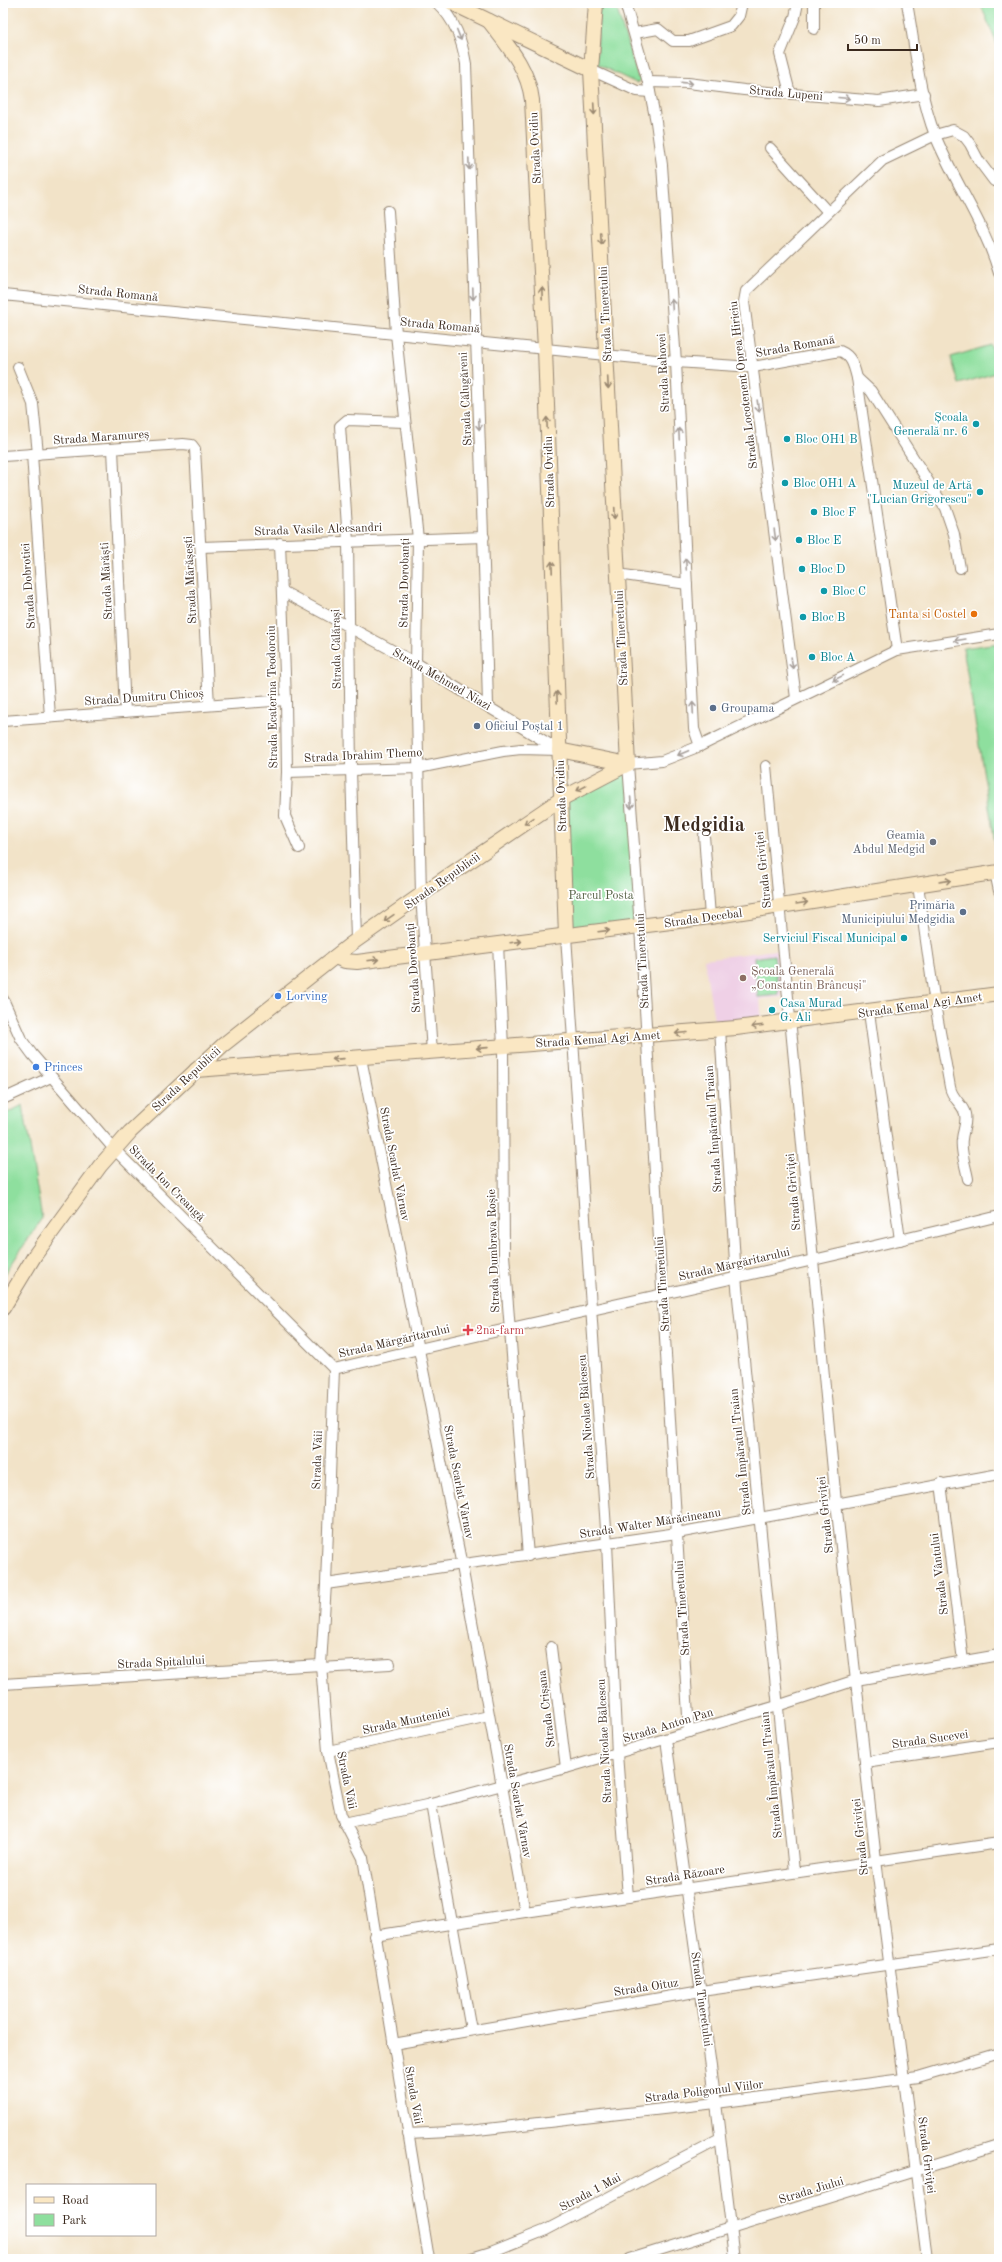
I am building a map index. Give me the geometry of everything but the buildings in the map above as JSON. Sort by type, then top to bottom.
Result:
[{"type":"main road","name":"Strada Lupeni","points":[[452,3],[592,70]]},
{"type":"main road","name":"Strada Tineretului","points":[[596,3],[592,70],[628,764]]},
{"type":"main road","name":"Strada Ovidiu","points":[[489,21],[518,59],[526,75],[531,91],[544,349],[566,936]]},
{"type":"main road","name":"Strada Mehmed Niazi","points":[[559,750],[628,764]]},
{"type":"main road","name":"Strada Republicii","points":[[3,1308],[35,1255],[114,1149],[223,1045],[356,940],[561,799],[628,764]]},
{"type":"main road","name":"Strada Decebal","points":[[335,957],[345,961],[357,962],[640,927],[780,907],[997,872]]},
{"type":"main road","name":"Strada Kemal Agi Amet","points":[[196,1070],[646,1036],[720,1029],[791,1022],[935,1004],[999,994]]},
{"type":"street","name":"Strada Călugăreni","points":[[437,3],[449,16],[459,34],[466,64],[475,341],[484,537],[488,706]]},
{"type":"street","name":"Strada Rahovei","points":[[625,3],[635,33],[649,87],[662,165],[676,362],[694,729],[700,746]]},
{"type":"street","points":[[635,33],[658,29],[673,41],[689,41],[731,26],[739,16],[742,3]]},
{"type":"street","points":[[790,93],[780,54],[795,17],[798,3]]},
{"type":"street","points":[[814,3],[814,29]]},
{"type":"street","points":[[907,3],[924,94],[935,136],[988,242],[999,273]]},
{"type":"street","name":"Strada Lupeni","points":[[592,70],[637,91],[649,87],[677,82],[879,101],[924,94]]},
{"type":"street","name":"Strada Locotenent Oprea Hiriciu","points":[[796,698],[744,302],[746,291],[883,160],[935,136],[953,130],[964,136],[994,181]]},
{"type":"street","points":[[770,148],[828,212]]},
{"type":"street","name":"Strada Dorobanți","points":[[388,211],[396,334],[418,539],[416,663],[421,895],[432,1052]]},
{"type":"street","name":"Strada Romană","points":[[3,295],[676,362],[753,367],[840,351],[847,354],[852,360],[857,378],[897,650]]},
{"type":"street","name":"Strada Dobrotici","points":[[18,367],[33,404],[50,717]]},
{"type":"street","points":[[857,378],[871,391],[940,498],[950,522],[960,568]]},
{"type":"street","name":"Strada Călărași","points":[[356,940],[350,768],[348,541],[340,426],[347,420],[405,422]]},
{"type":"street","name":"Strada Maramureș","points":[[3,456],[188,444],[192,446],[197,453]]},
{"type":"street","name":"Strada Mărăști","points":[[113,449],[125,712]]},
{"type":"street","name":"Strada Mărășești","points":[[197,453],[209,705]]},
{"type":"street","name":"Strada Vasile Alecsandri","points":[[201,547],[280,543],[484,537]]},
{"type":"street","name":"Strada Ecaterina Teodoroiu","points":[[280,543],[286,700],[287,772],[285,816],[300,848]]},
{"type":"street","points":[[617,574],[687,584]]},
{"type":"street","name":"Strada Mehmed Niazi","points":[[282,591],[348,625],[416,663],[559,750]]},
{"type":"street","name":"Strada Republicii","points":[[628,764],[662,761],[700,746],[897,650],[999,634]]},
{"type":"street","name":"Strada Dumitru Chicoș","points":[[3,721],[286,700]]},
{"type":"street","points":[[537,736],[551,734],[558,728]]},
{"type":"street","name":"Strada Ibrahim Themo","points":[[287,772],[350,768],[418,768],[509,750],[559,750]]},
{"type":"street","name":"Strada Tineretului","points":[[628,764],[640,927],[690,1732]]},
{"type":"street","name":"Strada Griviței","points":[[766,766],[836,1502],[888,1964],[927,2259]]},
{"type":"street","points":[[704,835],[710,917]]},
{"type":"street","points":[[997,872],[999,891]]},
{"type":"street","points":[[918,885],[935,1004],[951,1093],[965,1113],[966,1127],[962,1145],[968,1179]]},
{"type":"street","name":"Strada Nicolae Bălcescu","points":[[566,936],[592,1309],[607,1544],[617,1754],[628,1897]]},
{"type":"street","name":"Strada Dumbrava Roșie","points":[[498,944],[503,1047],[504,1255],[528,1556]]},
{"type":"street","name":"Strada Ion Creangă","points":[[3,999],[21,1039],[51,1077],[114,1149],[334,1369]]},
{"type":"street","points":[[869,1012],[900,1240]]},
{"type":"street","name":"Strada Împăratul Traian","points":[[720,1029],[736,1277],[794,1872]]},
{"type":"street","name":"Strada Scarlat Vârnav","points":[[361,1058],[462,1566],[525,1912]]},
{"type":"street","points":[[3,1099],[51,1077]]},
{"type":"street","name":"Strada Mărgăritarului","points":[[334,1369],[509,1327],[812,1260],[999,1216]]},
{"type":"street","name":"Strada Văii","points":[[334,1369],[326,1584],[321,1667],[328,1751],[344,1823],[358,1846],[363,1858],[374,1936],[429,2259]]},
{"type":"street","name":"Strada Walter Mărăcineanu","points":[[326,1584],[462,1566],[677,1533],[836,1502],[999,1474]]},
{"type":"street","name":"Strada Vântului","points":[[941,1483],[963,1661]]},
{"type":"street","name":"Strada Crișana","points":[[551,1647],[566,1768]]},
{"type":"street","name":"Strada Anton Pan","points":[[344,1823],[432,1804],[617,1754],[777,1706],[856,1680],[999,1655]]},
{"type":"street","points":[[321,1667],[390,1664]]},
{"type":"street","name":"Strada Spitalului","points":[[3,1684],[321,1667]]},
{"type":"street","name":"Strada Munteniei","points":[[328,1751],[489,1716]]},
{"type":"street","name":"Strada Tineretului","points":[[666,1739],[716,2104],[734,2259]]},
{"type":"street","name":"Strada Sucevei","points":[[865,1762],[999,1742]]},
{"type":"street","points":[[432,1804],[471,2030]]},
{"type":"street","name":"Strada Răzoare","points":[[374,1936],[525,1912],[999,1843]]},
{"type":"street","name":"Strada Oituz","points":[[393,2044],[701,1991],[999,1949]]},
{"type":"street","name":"Strada Poligonul Viilor","points":[[408,2134],[469,2131],[716,2104],[904,2079],[918,2077],[999,2053]]},
{"type":"street","name":"Strada 1 Mai","points":[[468,2259],[491,2252],[546,2230],[720,2139]]},
{"type":"street","name":"Strada Jiului","points":[[630,2259],[916,2172],[999,2145]]},
{"type":"shaded area","name":"Școala Generală „Constantin Brâncuși\"","points":[[776,950],[782,997],[760,999],[762,1022],[715,1026],[704,959]]},
{"type":"green space","points":[[599,3],[615,3],[638,78],[643,76],[639,82],[636,83],[597,64]]},
{"type":"green space","points":[[980,3],[999,3],[999,49]]},
{"type":"green space","points":[[991,345],[999,372],[959,384],[951,357]]},
{"type":"green space","points":[[999,643],[999,861],[998,861],[963,648]]},
{"type":"green space","name":"Parcul Posta","points":[[628,764],[640,927],[566,936],[561,799]]},
{"type":"green space","points":[[774,955],[779,995],[758,997],[754,958]]},
{"type":"green space","points":[[23,1105],[42,1218],[3,1277],[3,1115]]},
{"type":"place","name":"Școala Generală nr. 6","points":[[976,424]]},
{"type":"place","name":"Bloc OH1 B","points":[[787,439]]},
{"type":"place","name":"Bloc OH1 A","points":[[785,483]]},
{"type":"place","name":"Muzeul de Artă \"Lucian Grigorescu\"","points":[[980,492]]},
{"type":"place","name":"Bloc F","points":[[814,512]]},
{"type":"place","name":"Bloc E","points":[[799,540]]},
{"type":"place","name":"Bloc D","points":[[802,569]]},
{"type":"place","name":"Bloc C","points":[[824,591]]},
{"type":"place","name":"Tanta si Costel","points":[[974,614]]},
{"type":"place","name":"Bloc B","points":[[803,617]]},
{"type":"place","name":"Bloc A","points":[[812,657]]},
{"type":"place","name":"Groupama","points":[[713,708]]},
{"type":"place","name":"Oficiul Poștal 1","points":[[477,726]]},
{"type":"place","name":"Geamia Abdul Medgid","points":[[933,842]]},
{"type":"place","name":"Primăria Municipiului Medgidia","points":[[963,912]]},
{"type":"place","name":"Serviciul Fiscal Municipal","points":[[904,938]]},
{"type":"place","name":"Școala Generală „Constantin Brâncuși\"","points":[[743,978]]},
{"type":"place","name":"Lorving","points":[[278,996]]},
{"type":"place","name":"Casa Murad G. Ali","points":[[772,1010]]},
{"type":"place","name":"Princes","points":[[36,1067]]},
{"type":"place","name":"2na-farm","points":[[468,1330]]},
{"type":"district","name":"Medgidia","points":[[704,824]]}]
